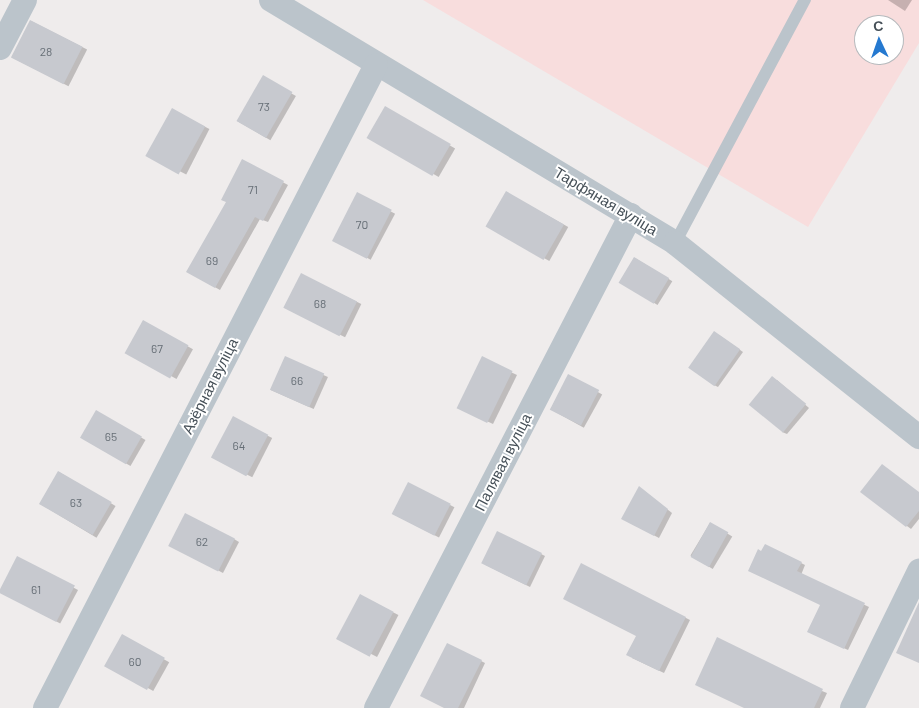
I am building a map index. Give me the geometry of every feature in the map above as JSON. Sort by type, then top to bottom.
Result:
[{"type":"street","points":[[0,48],[25,0]]},
{"type":"street","name":"Тарфяная вуліца","points":[[271,0],[376,65],[631,215],[675,243],[919,437]]},
{"type":"street","name":"Азёрная вуліца","points":[[45,708],[376,65]]},
{"type":"street","name":"Палявая вуліца","points":[[376,708],[631,215]]},
{"type":"street","points":[[852,708],[919,571]]},
{"type":"lane","points":[[675,243],[805,0]]},
{"type":"shaded area","points":[[423,0],[919,0],[919,43],[808,227]]},
{"type":"building","points":[[30,20],[83,47],[64,84],[11,57]]},
{"type":"building","points":[[263,75],[292,92],[266,138],[236,121]]},
{"type":"building","points":[[385,106],[451,144],[432,176],[366,138]]},
{"type":"building","points":[[172,108],[205,126],[179,175],[145,156]]},
{"type":"building","points":[[242,159],[284,181],[263,221],[255,217],[215,288],[186,272],[226,202],[221,200]]},
{"type":"building","points":[[506,191],[564,224],[544,260],[486,227]]},
{"type":"building","points":[[357,192],[392,210],[367,259],[332,241]]},
{"type":"building","points":[[634,257],[669,278],[654,304],[619,283]]},
{"type":"building","points":[[301,273],[357,302],[339,336],[283,308]]},
{"type":"building","points":[[143,320],[188,345],[170,378],[125,353]]},
{"type":"building","points":[[714,331],[740,349],[714,386],[688,368]]},
{"type":"building","points":[[285,356],[324,373],[309,407],[270,390]]},
{"type":"building","points":[[482,356],[513,371],[487,423],[457,408]]},
{"type":"building","points":[[568,374],[599,390],[581,426],[550,410]]},
{"type":"building","points":[[772,376],[806,404],[783,432],[749,405]]},
{"type":"building","points":[[96,410],[142,436],[126,464],[80,438]]},
{"type":"building","points":[[233,416],[268,435],[246,476],[211,457]]},
{"type":"building","points":[[882,464],[919,492],[919,511],[906,527],[860,492]]},
{"type":"building","points":[[58,471],[112,502],[93,535],[39,504]]},
{"type":"building","points":[[408,482],[451,504],[434,536],[392,514]]},
{"type":"building","points":[[639,486],[668,509],[654,536],[621,519]]},
{"type":"building","points":[[185,513],[235,538],[218,571],[168,546]]},
{"type":"building","points":[[710,522],[728,532],[709,567],[691,557]]},
{"type":"building","points":[[497,531],[542,553],[526,585],[481,563]]},
{"type":"building","points":[[765,544],[802,562],[797,571],[865,603],[844,649],[807,632],[820,605],[748,571],[758,549],[761,551]]},
{"type":"building","points":[[17,556],[75,586],[56,622],[0,593],[0,589]]},
{"type":"building","points":[[581,563],[686,617],[659,671],[626,655],[636,636],[563,599]]},
{"type":"building","points":[[360,594],[394,612],[370,657],[336,639]]},
{"type":"building","points":[[919,602],[919,663],[896,653]]},
{"type":"building","points":[[122,634],[165,658],[147,690],[104,666]]},
{"type":"building","points":[[717,637],[823,689],[814,708],[744,708],[695,685]]},
{"type":"building","points":[[447,643],[482,660],[458,708],[444,708],[420,696]]}]
